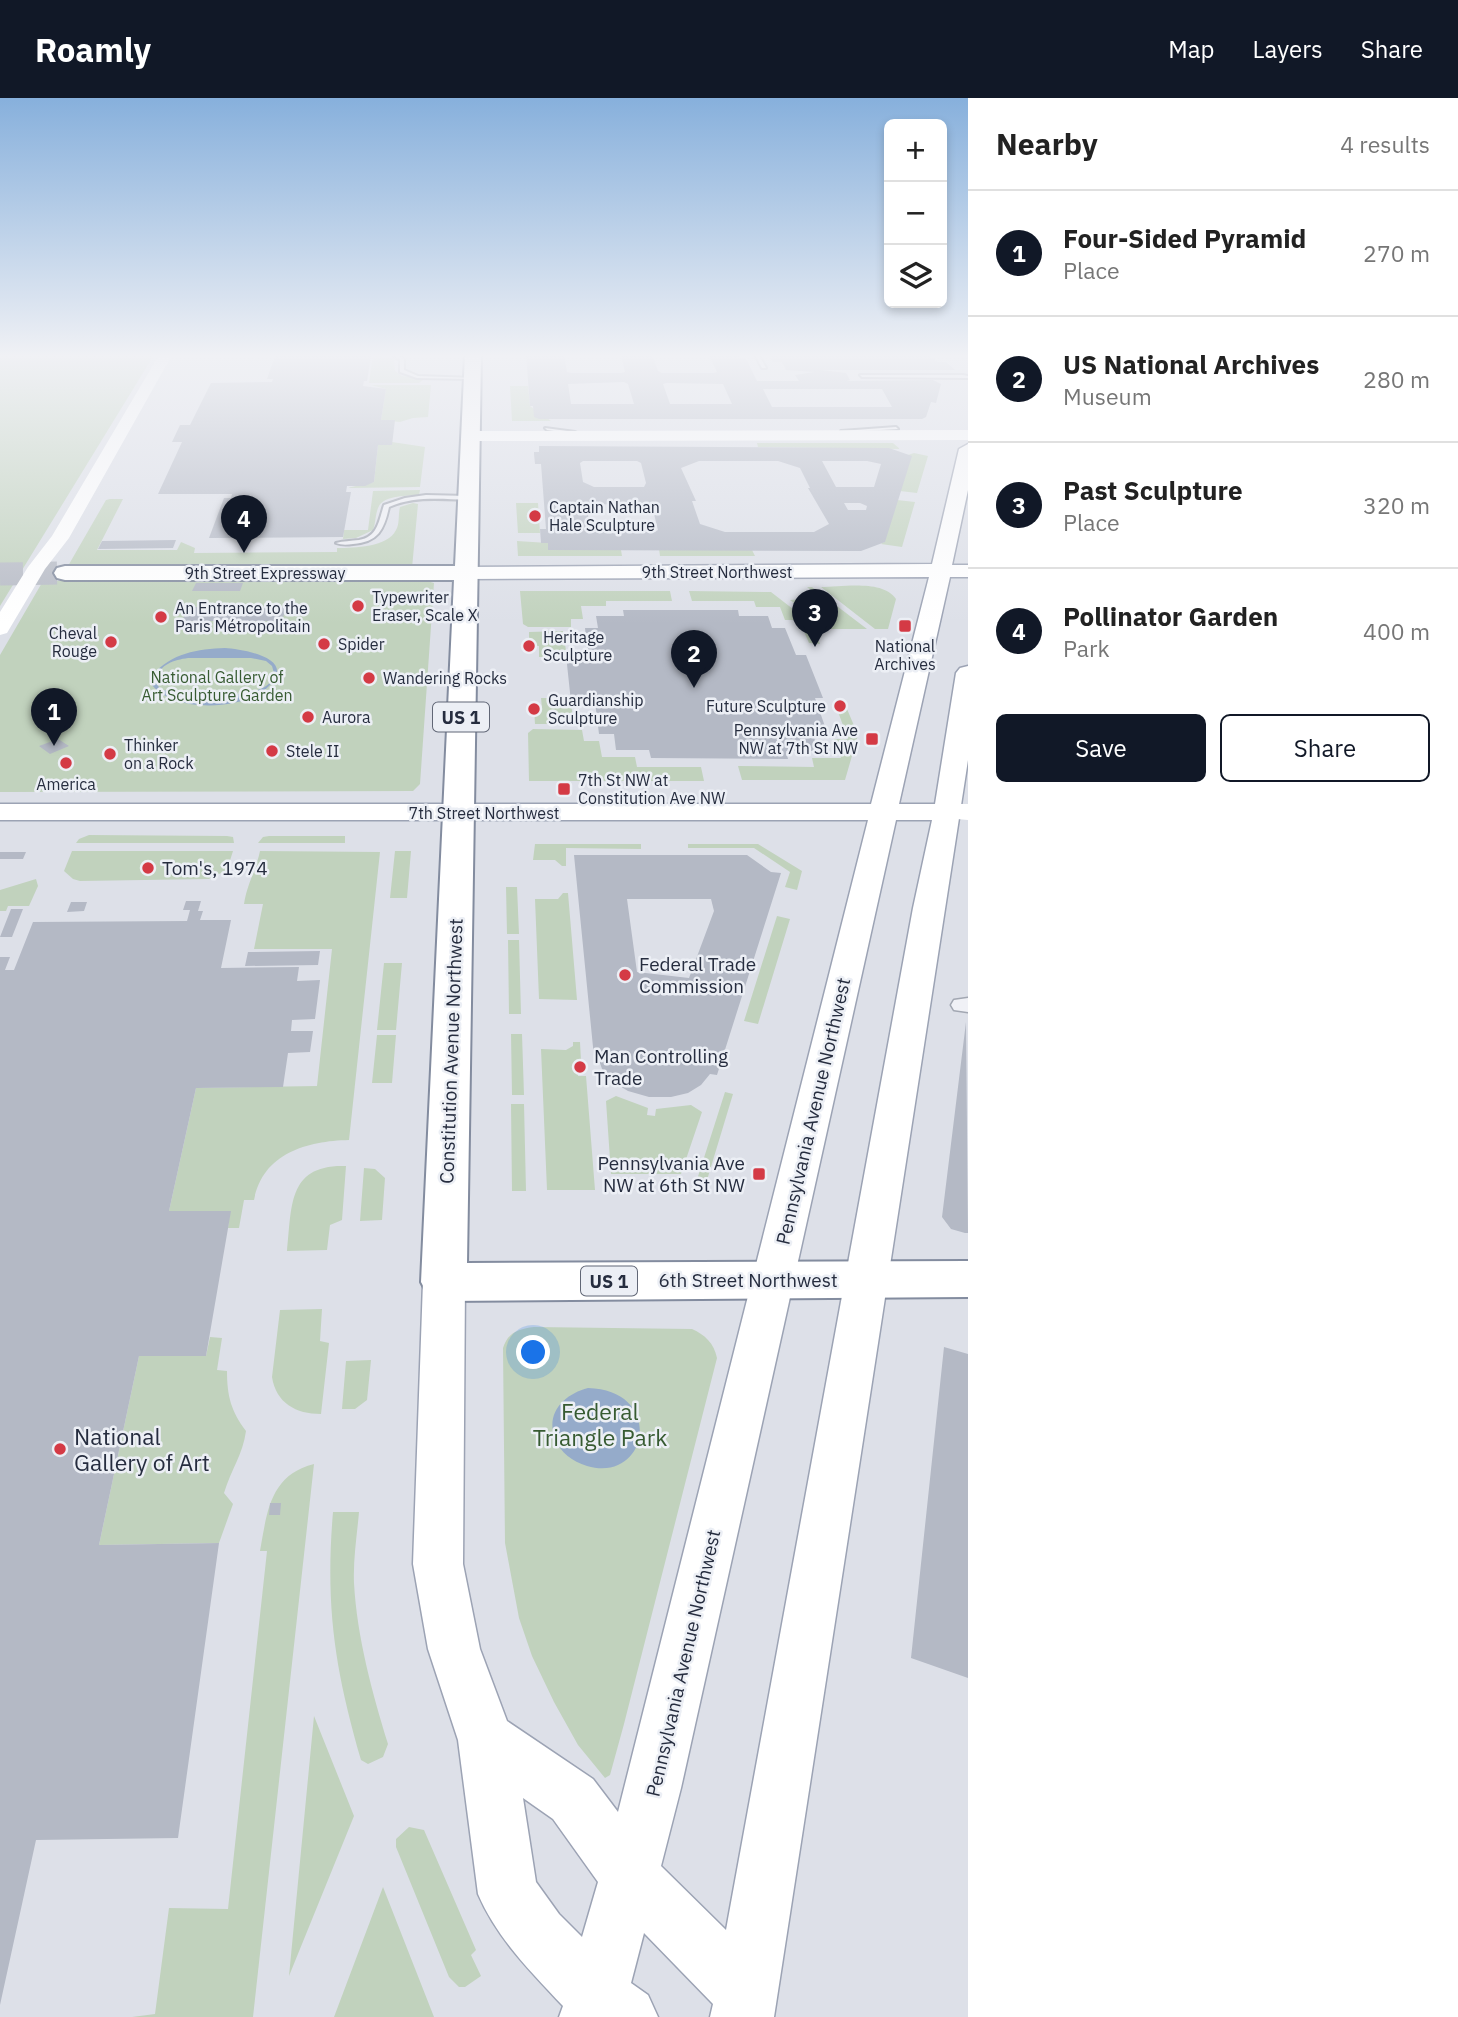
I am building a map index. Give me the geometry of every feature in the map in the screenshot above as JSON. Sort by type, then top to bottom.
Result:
[{"type":"highway","name":"Constitution Avenue Northwest","points":[[444,1282],[470,445]]},
{"type":"highway","name":"9th Street Expressway","points":[[65,573],[465,573]]},
{"type":"highway","name":"6th Street Northwest","points":[[444,1282],[968,1279]]},
{"type":"main road","name":"Pennsylvania Avenue Northwest","points":[[605,2010],[630,1877],[884,812],[920,596],[940,570],[968,449]]},
{"type":"main road","name":"9th Street Northwest","points":[[465,573],[789,572],[850,569],[968,571]]},
{"type":"main road","points":[[789,572],[893,584],[920,596]]},
{"type":"main road","points":[[744,2005],[928,908],[943,839],[956,812],[968,673]]},
{"type":"main road","name":"7th Street Northwest","points":[[0,812],[956,812]]},
{"type":"main road","name":"Constitution Avenue Northwest","points":[[444,1282],[438,1564],[444,1606],[454,1649],[486,1740],[508,1894],[538,1935],[605,2010]]},
{"type":"main road","points":[[486,1740],[573,1799],[630,1877],[744,2005]]},
{"type":"street","points":[[0,629],[37,567],[60,538],[114,445]]},
{"type":"lane","points":[[339,543],[368,539],[379,533],[383,527],[386,506],[393,502],[415,498],[468,498]]},
{"type":"green space","points":[[0,445],[99,445],[0,606]]},
{"type":"green space","points":[[378,445],[425,447],[420,487],[347,488],[374,482]]},
{"type":"green space","points":[[757,445],[895,445],[900,449],[758,447]]},
{"type":"green space","points":[[914,453],[928,456],[917,493],[900,491],[908,455]]},
{"type":"green space","points":[[420,490],[419,495],[397,497],[382,502],[373,530],[356,538],[343,539],[344,530],[368,530],[373,491]]},
{"type":"green space","points":[[123,499],[97,550],[177,550],[181,542],[195,548],[194,553],[337,552],[337,548],[352,548],[386,540],[397,528],[400,507],[418,504],[412,568],[68,566],[106,500]]},
{"type":"green space","points":[[897,500],[915,502],[902,547],[881,544],[884,542]]},
{"type":"green space","points":[[516,503],[538,503],[540,533],[518,533]]},
{"type":"green space","points":[[517,541],[548,543],[548,549],[621,550],[622,556],[518,556]]},
{"type":"green space","points":[[659,549],[752,550],[755,556],[660,556]]},
{"type":"green space","name":"National Gallery of Art Sculpture Garden","points":[[424,580],[434,583],[420,784],[413,791],[0,792],[0,655],[43,581]]},
{"type":"green space","points":[[872,586],[890,593],[896,599],[888,629],[875,629],[821,587]]},
{"type":"green space","points":[[807,587],[812,587],[867,629],[827,629],[790,600],[821,598]]},
{"type":"green space","points":[[520,591],[670,591],[672,601],[606,601],[606,606],[581,606],[583,619],[571,619],[571,627],[528,627],[523,624]]},
{"type":"green space","points":[[689,591],[771,592],[811,623],[820,644],[809,643],[799,620],[785,620],[780,607],[756,607],[754,601],[692,601]]},
{"type":"green space","points":[[563,631],[567,657],[539,657],[539,646],[529,646],[529,632]]},
{"type":"green space","points":[[541,698],[571,698],[573,724],[535,724],[534,709],[542,708]]},
{"type":"green space","points":[[837,709],[847,709],[858,735],[845,780],[742,780],[738,766],[814,767],[812,758],[841,758],[834,739],[848,739]]},
{"type":"green space","points":[[533,729],[582,730],[584,741],[599,741],[602,757],[635,757],[637,767],[701,767],[704,781],[529,781],[528,733]]},
{"type":"green space","points":[[89,835],[227,836],[233,837],[234,843],[76,843]]},
{"type":"green space","points":[[345,836],[345,843],[258,843],[263,837]]},
{"type":"green space","points":[[535,844],[641,844],[641,849],[566,848],[566,866],[562,866],[555,860],[533,860]]},
{"type":"green space","points":[[688,844],[758,844],[802,871],[797,890],[785,887],[790,872],[754,848],[688,848]]},
{"type":"green space","points":[[72,851],[233,851],[227,870],[209,879],[80,881],[64,871]]},
{"type":"green space","points":[[260,851],[380,852],[349,1140],[303,1147],[277,1161],[259,1184],[254,1200],[244,1200],[239,1228],[228,1228],[230,1211],[169,1211],[196,1088],[317,1086],[332,949],[254,949],[263,904],[244,904]]},
{"type":"green space","points":[[395,851],[411,851],[407,898],[390,898]]},
{"type":"green space","points":[[36,879],[38,886],[29,906],[8,906],[6,911],[0,911],[0,890]]},
{"type":"green space","points":[[506,887],[517,887],[519,934],[507,934]]},
{"type":"green space","points":[[563,893],[568,893],[577,1000],[539,999],[535,899],[558,899]]},
{"type":"green space","points":[[777,916],[790,919],[758,1024],[744,1021]]},
{"type":"green space","points":[[508,940],[519,940],[521,1014],[509,1014]]},
{"type":"green space","points":[[384,963],[402,963],[396,1030],[377,1030]]},
{"type":"green space","points":[[511,1034],[522,1034],[524,1095],[512,1095]]},
{"type":"green space","points":[[377,1035],[396,1035],[392,1083],[372,1083]]},
{"type":"green space","points":[[573,1042],[580,1042],[581,1061],[577,1061],[578,1076],[586,1076],[595,1190],[547,1190],[541,1049],[566,1050],[573,1046]]},
{"type":"green space","points":[[725,1092],[733,1094],[704,1190],[694,1189]]},
{"type":"green space","points":[[616,1096],[648,1108],[647,1115],[655,1116],[656,1109],[691,1105],[702,1112],[681,1174],[611,1174],[606,1101]]},
{"type":"green space","points":[[511,1104],[524,1104],[526,1191],[512,1191]]},
{"type":"green space","points":[[346,1166],[342,1220],[330,1225],[327,1250],[287,1251],[292,1204],[303,1180],[313,1172],[327,1167]]},
{"type":"green space","points":[[364,1168],[375,1169],[385,1178],[382,1220],[360,1221]]},
{"type":"green space","points":[[322,1309],[320,1341],[329,1343],[321,1414],[303,1412],[289,1405],[278,1394],[272,1377],[280,1310]]},
{"type":"green space","name":"Federal Triangle Park","points":[[534,1327],[692,1329],[708,1340],[717,1358],[624,1724],[610,1775],[605,1778],[578,1745],[532,1656],[519,1618],[505,1543],[503,1348],[515,1332]]},
{"type":"green space","points":[[210,1337],[222,1338],[217,1370],[227,1371],[231,1403],[246,1431],[224,1493],[233,1504],[219,1543],[99,1545],[139,1356],[206,1356]]},
{"type":"green space","points":[[371,1360],[367,1400],[355,1409],[342,1409],[346,1361]]},
{"type":"green space","points":[[314,1464],[253,2017],[132,2017],[155,2014],[169,1908],[228,1909],[267,1551],[260,1551],[265,1523],[279,1486],[299,1469]]},
{"type":"green space","points":[[333,1512],[359,1512],[354,1565],[358,1624],[376,1705],[388,1744],[383,1757],[368,1764],[361,1760],[352,1727],[334,1638],[330,1578]]},
{"type":"green space","points":[[314,1716],[354,1816],[289,1976]]},
{"type":"green space","points":[[409,1827],[424,1830],[476,1950],[471,1955],[481,1976],[465,1987],[459,1987],[449,1977],[396,1847],[396,1839]]},
{"type":"green space","points":[[383,1887],[434,2017],[334,2017]]},
{"type":"water","points":[[243,650],[264,657],[277,668],[276,676],[269,686],[258,694],[227,704],[192,704],[176,700],[162,694],[152,685],[153,675],[168,662],[195,651]],"holes":[[[251,658],[266,661],[272,666],[274,673],[266,686],[245,693],[213,696],[181,694],[159,688],[156,679],[164,666],[183,659]]]},
{"type":"water","points":[[588,1388],[613,1393],[629,1404],[638,1418],[640,1434],[635,1450],[624,1462],[608,1468],[577,1462],[564,1452],[555,1439],[553,1420],[559,1406],[572,1395]]},
{"type":"building","points":[[181,445],[392,445],[378,445],[374,482],[365,486],[347,486],[346,492],[351,492],[343,537],[209,538],[224,498],[231,498],[232,494],[158,494]]},
{"type":"building","points":[[539,446],[889,448],[912,456],[885,542],[861,551],[548,550],[548,543],[541,543],[540,529],[546,529],[541,464],[535,464],[534,454],[539,452]],"holes":[[[637,461],[641,463],[646,483],[644,487],[594,487],[583,482],[580,463]],[[699,461],[778,461],[800,468],[829,524],[814,532],[725,532],[700,524],[692,501],[696,501],[681,468]],[[822,461],[867,461],[881,464],[874,487],[836,487]],[[844,503],[860,503],[867,506],[866,510],[848,510]],[[596,504],[652,506],[658,530],[590,530],[587,507]]]},
{"type":"building","points":[[176,540],[173,548],[98,549],[102,541]]},
{"type":"building","points":[[196,583],[243,583],[240,591],[192,591]]},
{"type":"building","points":[[188,607],[286,607],[282,621],[182,621]]},
{"type":"building","points":[[623,610],[738,610],[739,616],[768,616],[772,628],[785,628],[796,655],[806,655],[823,698],[815,698],[828,735],[813,735],[819,751],[786,751],[788,759],[651,758],[649,750],[616,750],[614,734],[599,734],[595,702],[571,702],[566,655],[588,655],[585,628],[598,628],[596,616],[624,616]]},
{"type":"building","points":[[58,739],[69,746],[50,754],[39,746]]},
{"type":"building","points":[[0,852],[26,852],[23,859],[0,859]]},
{"type":"building","name":"Federal Trade Commission","points":[[574,855],[747,855],[771,872],[781,873],[717,1075],[710,1074],[701,1085],[688,1093],[671,1097],[649,1097],[628,1091],[613,1082],[602,1069],[598,1057],[594,1057]],"holes":[[[627,899],[711,899],[714,911],[689,978],[637,972]]]},
{"type":"building","name":"National Gallery of Art","points":[[186,901],[201,901],[198,911],[203,911],[200,920],[231,920],[221,968],[299,967],[297,981],[320,980],[315,1019],[292,1020],[291,1031],[313,1031],[310,1052],[288,1053],[283,1087],[196,1088],[169,1211],[231,1211],[206,1356],[139,1356],[99,1545],[219,1543],[178,1838],[36,1840],[0,2005],[0,957],[10,957],[5,970],[14,970],[33,922],[187,921],[190,910],[183,910]]},
{"type":"building","points":[[71,902],[87,902],[84,911],[67,912]]},
{"type":"building","points":[[11,909],[23,909],[12,937],[0,937]]},
{"type":"building","points":[[320,951],[318,965],[245,966],[248,952]]},
{"type":"building","points":[[966,1022],[968,1233],[951,1229],[942,1217]]},
{"type":"building","points":[[944,1347],[968,1354],[968,1678],[911,1658]]},
{"type":"building","points":[[270,1503],[281,1503],[280,1515],[269,1515]]},
{"type":"tunnel","points":[[0,574],[65,573]]},
{"type":"place","name":"Captain Nathan Hale Sculpture","points":[[535,516]]},
{"type":"place","name":"Pollinator Garden","points":[[244,553]]},
{"type":"place","name":"Typewriter Eraser, Scale X","points":[[358,606]]},
{"type":"place","name":"An Entrance to the Paris Métropolitain","points":[[161,617]]},
{"type":"place","name":"National Archives","points":[[905,626]]},
{"type":"place","name":"Cheval Rouge","points":[[111,642]]},
{"type":"place","name":"Spider","points":[[324,644]]},
{"type":"place","name":"Heritage Sculpture","points":[[529,646]]},
{"type":"place","name":"Past Sculpture","points":[[815,647]]},
{"type":"place","name":"Wandering Rocks","points":[[369,678]]},
{"type":"place","name":"US National Archives","points":[[694,688]]},
{"type":"place","name":"Future Sculpture","points":[[840,706]]},
{"type":"place","name":"Guardianship Sculpture","points":[[534,709]]},
{"type":"place","name":"Aurora","points":[[308,717]]},
{"type":"place","name":"Pennsylvania Ave NW at 7th St NW","points":[[872,739]]},
{"type":"place","name":"Four-Sided Pyramid","points":[[54,746]]},
{"type":"place","name":"Stele II","points":[[272,751]]},
{"type":"place","name":"Thinker on a Rock","points":[[110,754]]},
{"type":"place","name":"America","points":[[66,763]]},
{"type":"place","name":"7th St NW at Constitution Ave NW","points":[[564,789]]},
{"type":"place","name":"Tom's, 1974","points":[[148,868]]},
{"type":"place","name":"Federal Trade Commission","points":[[625,975]]},
{"type":"place","name":"Man Controlling Trade","points":[[580,1067]]},
{"type":"place","name":"Pennsylvania Ave NW at 6th St NW","points":[[759,1174]]},
{"type":"place","name":"National Gallery of Art","points":[[60,1449]]}]
